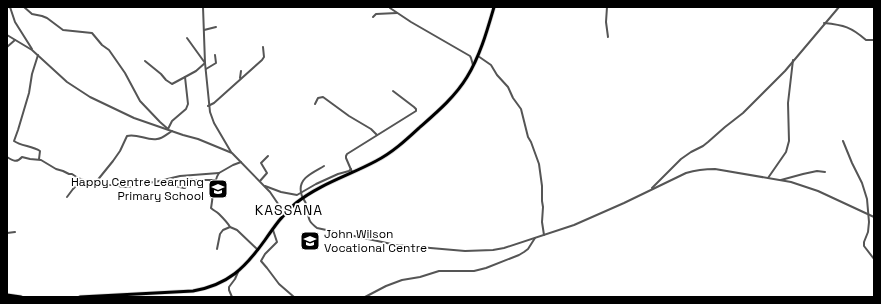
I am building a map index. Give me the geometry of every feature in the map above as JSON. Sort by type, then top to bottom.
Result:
[{"type":"main road","points":[[80,297],[157,294],[198,290],[210,288],[221,283],[238,271],[258,250],[285,214],[303,198],[313,191],[352,171],[380,159],[393,151],[450,99],[466,78],[478,56],[494,7]]},
{"type":"main road","points":[[7,295],[21,297]]},
{"type":"street","points":[[10,7],[15,22],[32,50]]},
{"type":"street","points":[[24,7],[32,14],[47,18],[63,30],[92,33],[109,50],[125,73],[140,101],[168,129]]},
{"type":"street","points":[[203,7],[208,106],[211,117],[232,153],[270,192],[285,214]]},
{"type":"street","points":[[607,7],[606,22],[608,37]]},
{"type":"street","points":[[651,189],[681,160],[691,152],[703,146],[743,113],[777,79],[838,7]]},
{"type":"street","points":[[390,8],[470,56],[473,66]]},
{"type":"street","points":[[373,17],[376,14],[398,13]]},
{"type":"street","points":[[824,23],[847,27],[866,40],[874,40]]},
{"type":"street","points":[[204,30],[216,27]]},
{"type":"street","points":[[7,35],[32,50],[67,82],[82,92],[134,118],[198,139],[232,153]]},
{"type":"street","points":[[187,38],[205,63]]},
{"type":"street","points":[[7,48],[16,40]]},
{"type":"street","points":[[208,106],[216,102],[264,59],[263,47]]},
{"type":"street","points":[[38,55],[32,74],[29,93],[14,141],[40,151],[39,159]]},
{"type":"street","points":[[206,69],[216,63],[215,55]]},
{"type":"street","points":[[478,56],[491,65],[497,75],[508,87],[521,109],[528,137],[532,142],[539,164],[542,186],[542,222],[544,235]]},
{"type":"street","points":[[768,178],[786,152],[789,141],[788,103],[793,59]]},
{"type":"street","points":[[144,62],[172,84],[196,72],[205,63]]},
{"type":"street","points":[[240,80],[241,71]]},
{"type":"street","points":[[168,129],[172,121],[186,109],[188,104],[185,77]]},
{"type":"street","points":[[264,186],[281,192],[297,195],[338,174],[350,170],[352,171],[346,155],[416,111],[414,107],[393,91]]},
{"type":"street","points":[[315,104],[318,98],[323,97],[377,135]]},
{"type":"street","points":[[96,182],[120,151],[127,136],[133,135],[158,139],[172,131]]},
{"type":"street","points":[[843,141],[862,183],[867,199],[869,226],[864,246],[874,259]]},
{"type":"street","points":[[260,181],[267,173],[261,164],[268,156]]},
{"type":"street","points":[[7,157],[15,161],[22,157],[39,159],[56,169],[72,174],[91,183]]},
{"type":"street","points":[[67,196],[76,186],[96,182],[125,188],[180,176],[219,173],[241,162]]},
{"type":"street","points":[[324,166],[307,176],[302,185],[301,194],[306,204],[310,222],[317,228],[396,245],[481,251],[504,248],[574,225],[686,173],[705,169],[716,169],[791,182],[811,188],[874,217]]},
{"type":"street","points":[[780,180],[817,171],[825,172]]},
{"type":"street","points":[[219,173],[217,175],[214,188],[212,210],[218,214],[230,228]]},
{"type":"street","points":[[171,185],[184,188],[191,179],[216,180]]},
{"type":"street","points":[[217,249],[222,230],[230,228],[237,230],[258,250]]},
{"type":"street","points":[[272,230],[277,242],[265,254],[261,261],[279,284],[294,297]]},
{"type":"street","points":[[7,233],[15,232]]},
{"type":"street","points":[[365,297],[386,286],[402,280],[420,277],[439,271],[474,271],[486,268],[524,252],[528,249],[535,238]]},
{"type":"street","points":[[232,297],[229,287],[238,271]]},
{"type":"place","name":"Happy Centre Learning Primary School","points":[[218,189]]},
{"type":"place","name":"John Wilson Vocational Centre","points":[[310,241]]},
{"type":"district","name":"KASSANA","points":[[289,210]]}]
